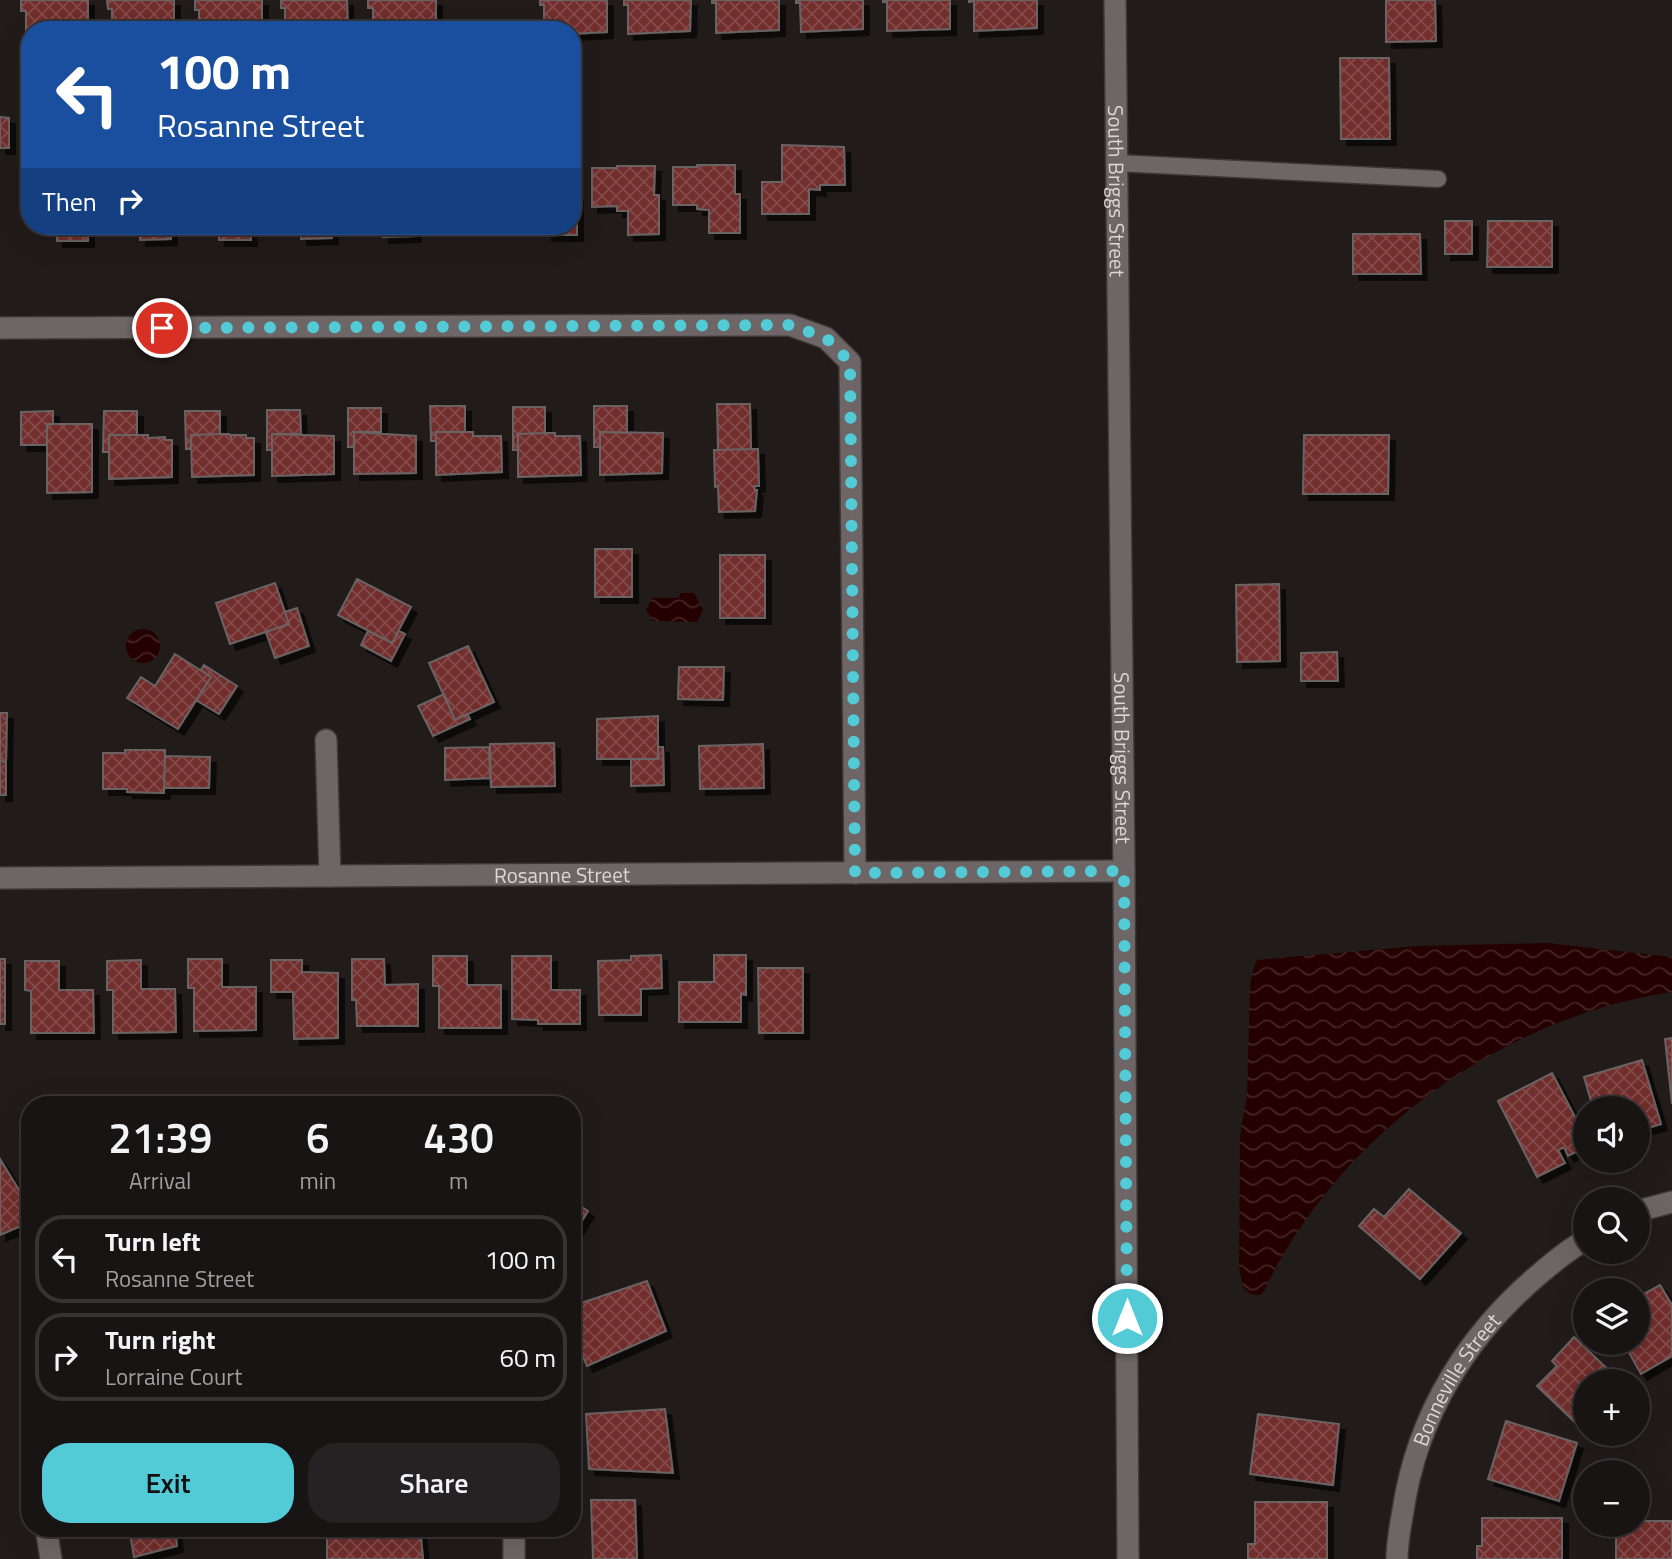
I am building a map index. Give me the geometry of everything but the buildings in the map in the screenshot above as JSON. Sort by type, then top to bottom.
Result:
[{"type":"street","name":"South Briggs Street","points":[[1115,0],[1128,1559]]},
{"type":"street","points":[[0,328],[790,325],[826,338],[850,362],[855,873]]},
{"type":"street","points":[[326,740],[330,876]]},
{"type":"street","name":"Rosanne Street","points":[[0,878],[1124,871]]},
{"type":"street","points":[[1650,1208],[1672,1202]]},
{"type":"street","name":"Bonneville Street","points":[[1397,1559],[1407,1483],[1427,1420],[1463,1355],[1523,1287],[1573,1247]]},
{"type":"street","points":[[47,1537],[51,1559]]},
{"type":"street","points":[[514,1537],[514,1559]]},
{"type":"lane","points":[[1116,163],[1438,179]]},
{"type":"water","points":[[680,593],[694,593],[703,610],[697,622],[653,621],[646,610],[652,598],[679,598]]},
{"type":"water","points":[[143,629],[155,634],[160,646],[155,658],[143,663],[131,658],[126,646],[131,634]]},
{"type":"water","points":[[1547,943],[1672,957],[1672,992],[1609,1006],[1547,1027],[1488,1056],[1432,1092],[1381,1134],[1335,1182],[1296,1234],[1264,1291],[1260,1295],[1250,1294],[1243,1287],[1239,1268],[1240,1136],[1247,1095],[1250,989],[1257,960],[1418,946]]},
{"type":"route","points":[[162,328],[790,325],[826,338],[850,362],[855,873],[1124,871],[1127,1318]]}]
